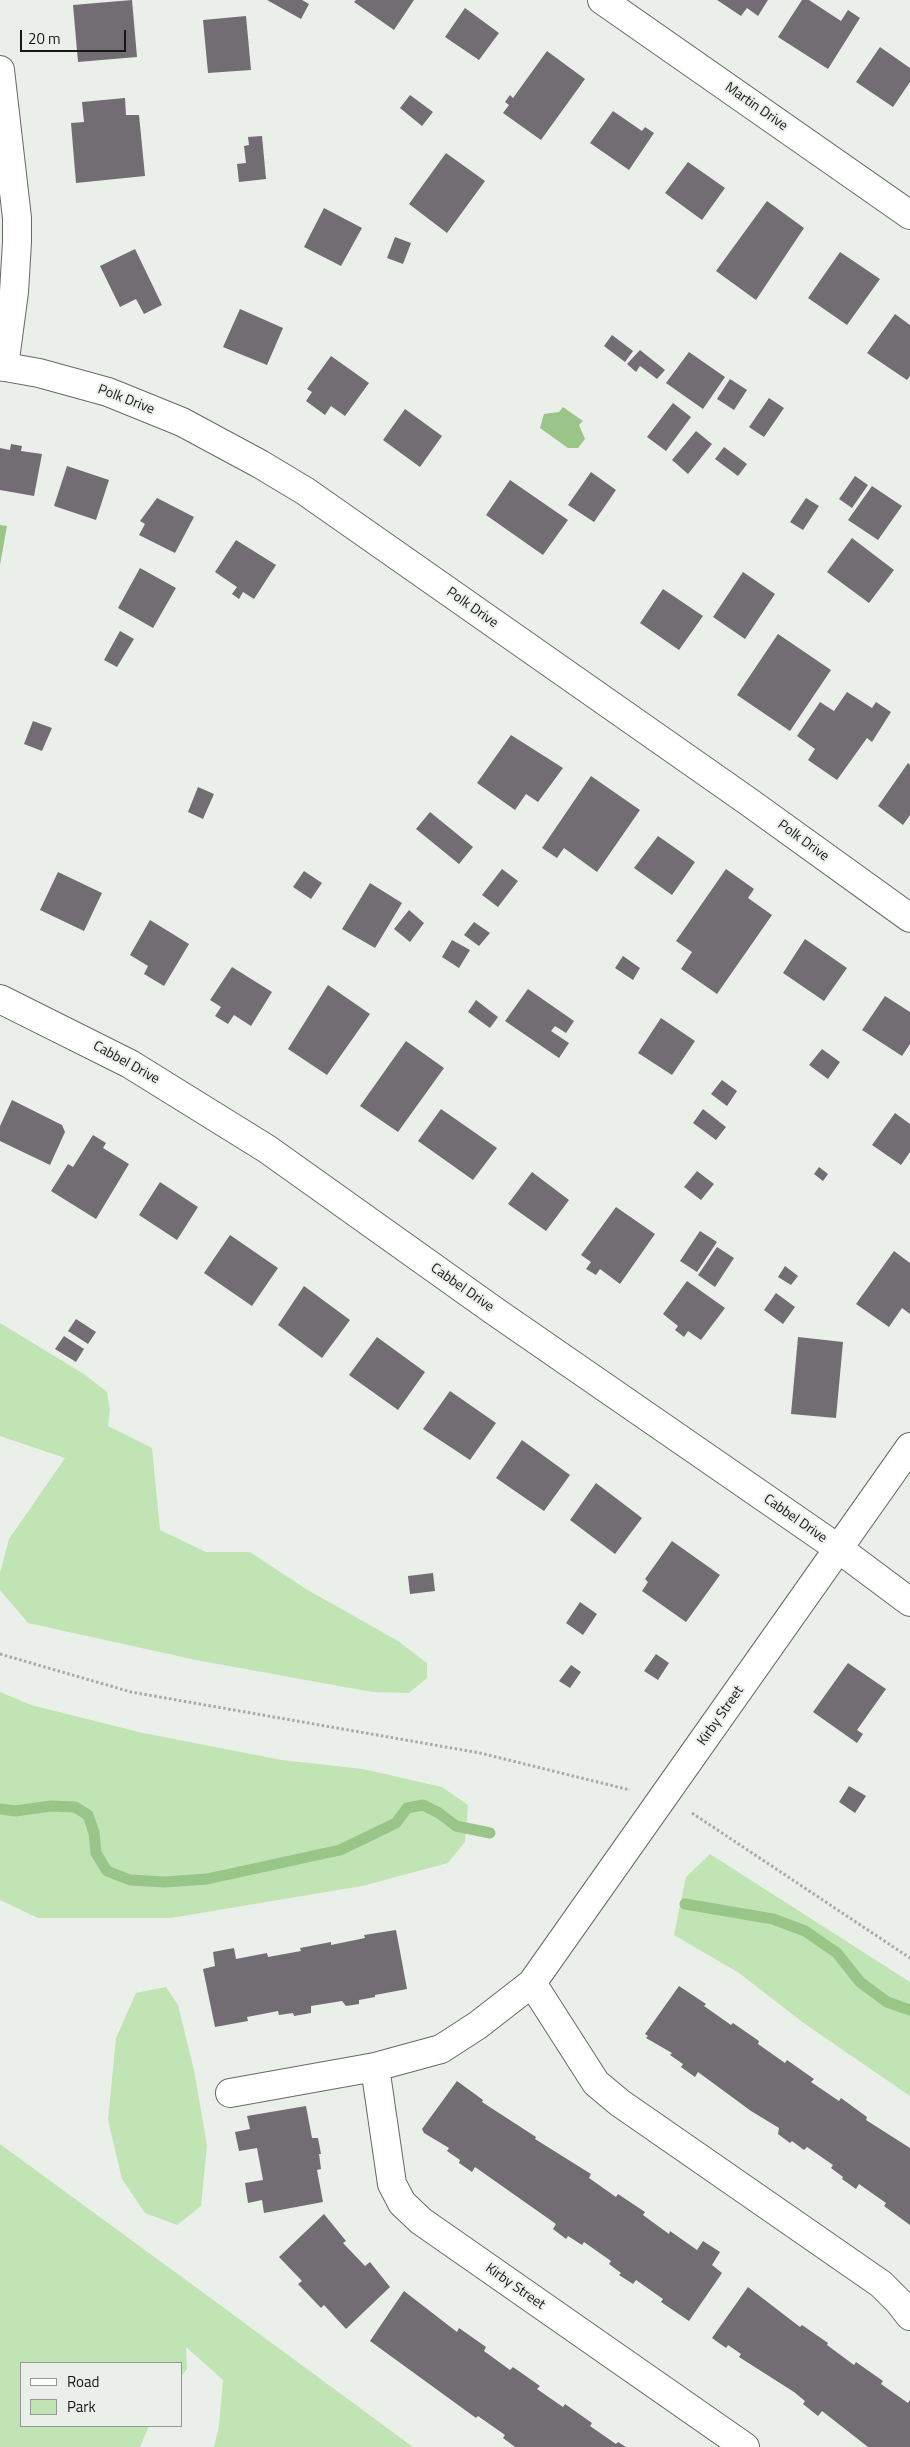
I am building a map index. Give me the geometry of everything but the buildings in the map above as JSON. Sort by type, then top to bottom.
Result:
[{"type":"street","name":"Martin Drive","points":[[602,0],[910,214]]},
{"type":"street","points":[[0,70],[17,218],[14,292],[2,367]]},
{"type":"street","name":"Polk Drive","points":[[2,367],[74,381],[108,392],[216,439],[305,491],[741,796],[910,918]]},
{"type":"street","name":"Cabbel Drive","points":[[0,999],[130,1064],[267,1149],[493,1310],[839,1549],[910,1602]]},
{"type":"street","name":"Kirby Street","points":[[230,2093],[375,2067],[441,2049],[478,2025],[532,1983],[910,1447]]},
{"type":"street","points":[[532,1983],[596,2083],[628,2108],[881,2284],[910,2316]]},
{"type":"street","name":"Kirby Street","points":[[375,2067],[392,2184],[402,2203],[422,2221],[745,2447]]},
{"type":"path","points":[[0,1654],[131,1692],[480,1753],[616,1785],[698,1816],[910,1958]]},
{"type":"green space","points":[[0,1323],[84,1374],[107,1392],[110,1410],[108,1426],[152,1448],[160,1530],[206,1552],[250,1552],[306,1589],[398,1641],[427,1663],[427,1678],[409,1693],[372,1692],[196,1660],[28,1623],[0,1590],[0,1573],[9,1539],[65,1458],[0,1436]]},
{"type":"green space","points":[[0,1692],[31,1705],[143,1733],[282,1760],[363,1769],[442,1787],[468,1805],[465,1842],[448,1863],[362,1886],[171,1918],[38,1918],[0,1900]]},
{"type":"green space","points":[[710,1854],[910,1982],[910,2096],[805,2024],[739,1973],[674,1935],[686,1877]]},
{"type":"green space","points":[[166,1987],[178,2005],[194,2070],[207,2145],[201,2206],[177,2225],[145,2213],[122,2179],[108,2120],[116,2038],[136,1993]]},
{"type":"green space","points":[[0,2144],[413,2447],[214,2447],[219,2426],[223,2380],[186,2347],[187,2369],[182,2376],[182,2362],[20,2362],[20,2427],[149,2427],[140,2447],[0,2447]]},
{"type":"shaded area","points":[[563,407],[583,421],[579,425],[585,439],[578,448],[568,448],[540,428],[544,414],[559,412]]},
{"type":"shaded area","points":[[0,525],[7,526],[0,565]]},
{"type":"waterway","points":[[0,1809],[15,1811],[51,1806],[75,1807],[88,1815],[94,1833],[96,1853],[107,1871],[130,1880],[165,1882],[207,1879],[340,1850],[396,1823],[407,1808],[423,1805],[439,1813],[456,1826],[490,1833]]},
{"type":"waterway","points":[[685,1904],[773,1919],[805,1931],[837,1953],[860,1982],[887,2002],[910,2010]]}]
